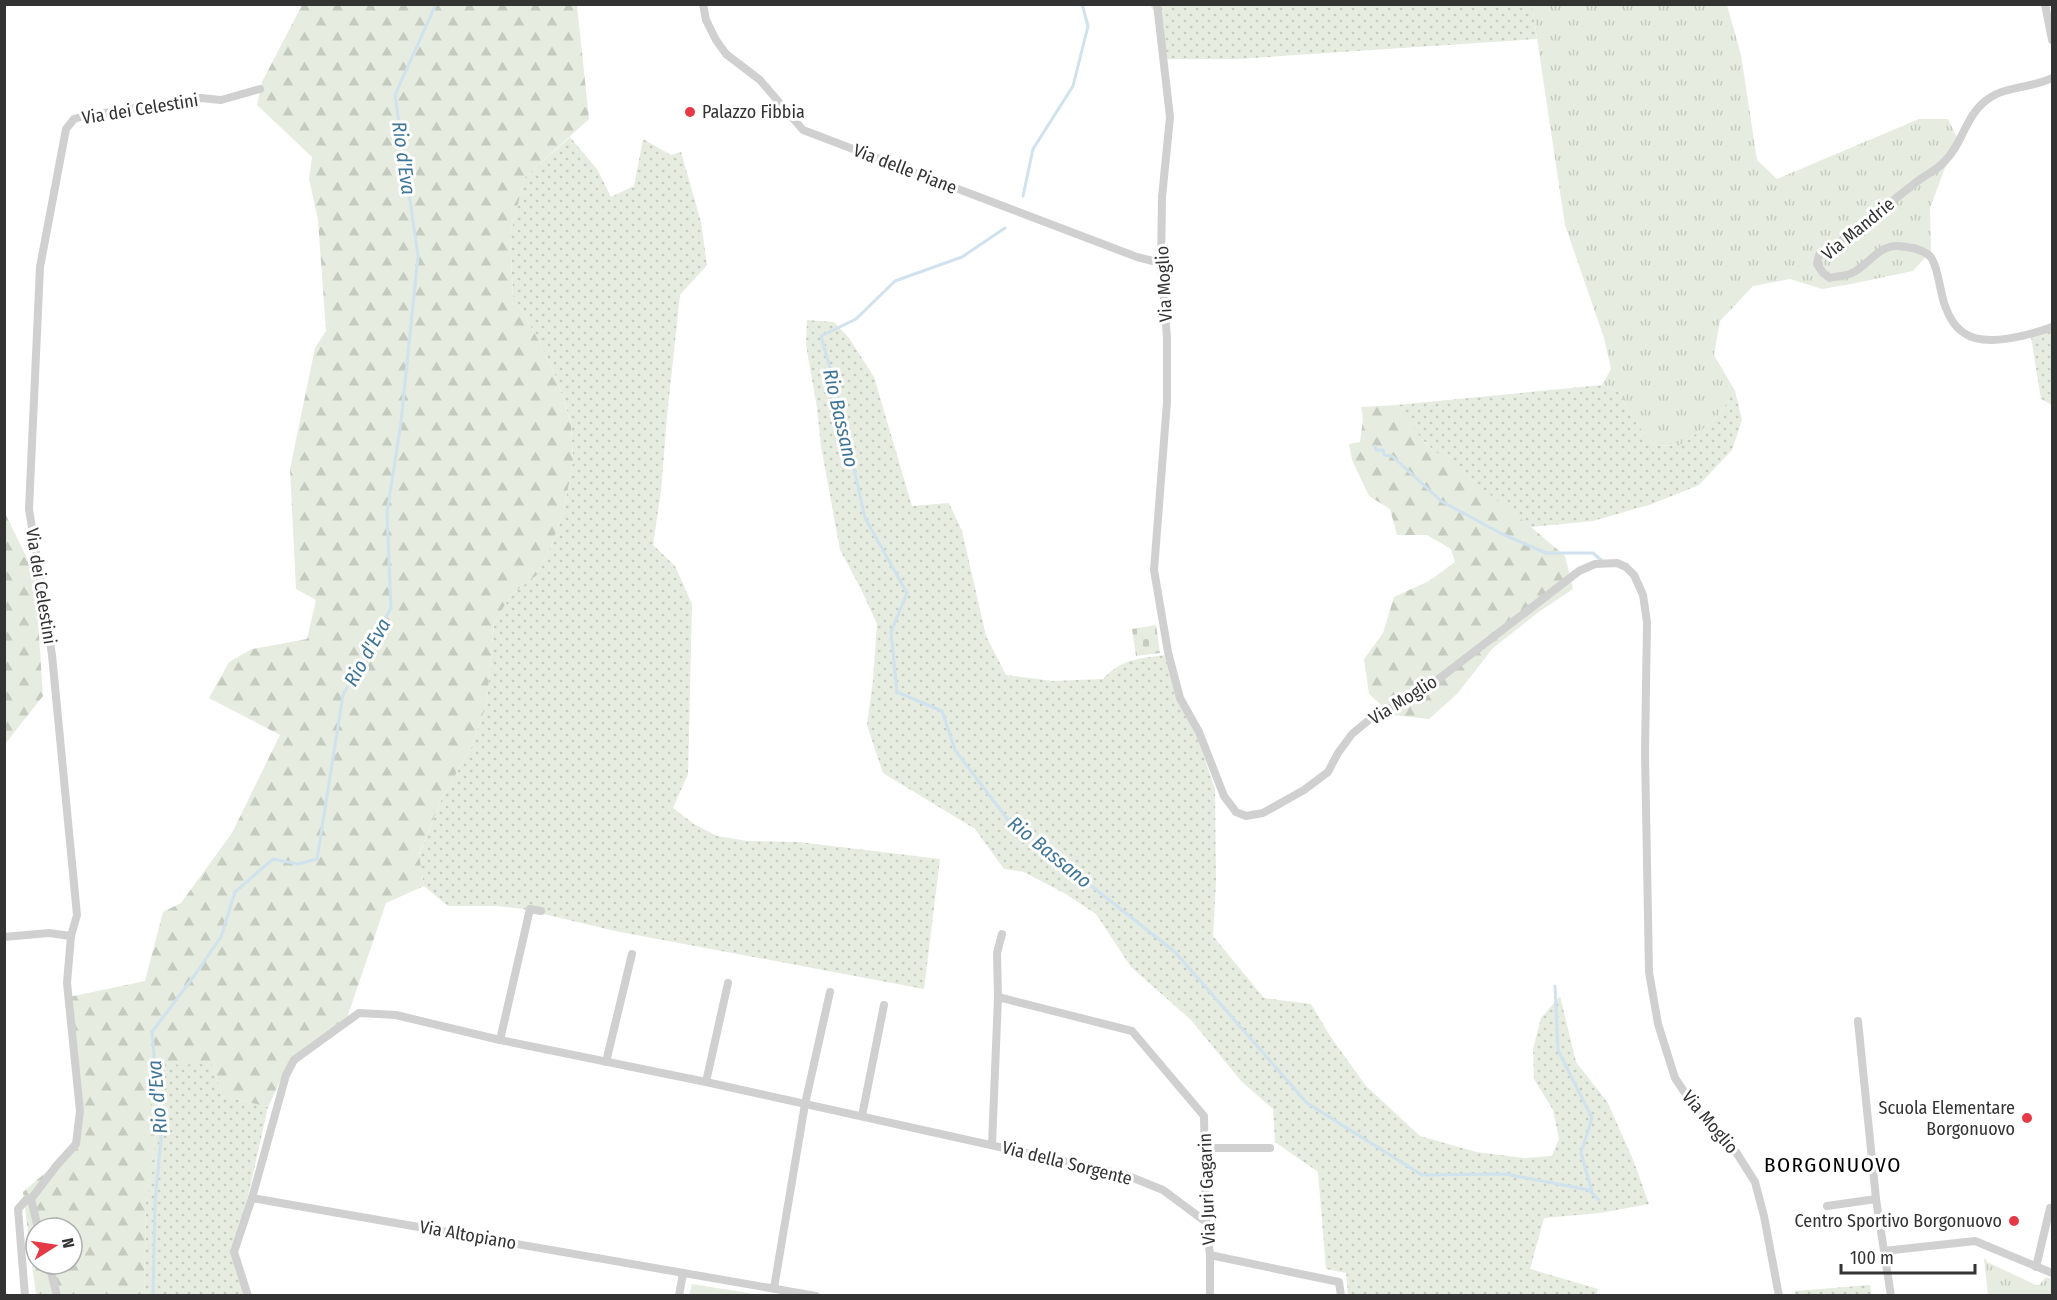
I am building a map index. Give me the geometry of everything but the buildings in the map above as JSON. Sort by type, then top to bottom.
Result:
[{"type":"street","name":"Via delle Piane","points":[[703,4],[706,20],[726,54],[759,80],[803,129],[1137,257],[1161,263]]},
{"type":"street","name":"Via Moglio","points":[[1157,4],[1170,117],[1162,197],[1161,263],[1167,337],[1167,402],[1154,570],[1168,652],[1180,698],[1199,732],[1224,796],[1236,812],[1246,816],[1263,813],[1304,790],[1328,772],[1352,734],[1375,715],[1427,688],[1579,570],[1606,562],[1617,562],[1626,567],[1634,575],[1643,595],[1647,622],[1646,784],[1649,972],[1658,1024],[1675,1078],[1701,1117],[1736,1152],[1755,1182],[1779,1296]]},
{"type":"street","points":[[2044,4],[2052,40]]},
{"type":"street","name":"Via Mandrie","points":[[2052,78],[2043,83],[1989,98],[1973,112],[1944,162],[1838,244],[1819,255],[1817,264],[1830,278],[1852,273],[1883,249],[1896,246],[1911,248],[1925,252],[1932,259],[1953,323],[1964,334],[1996,340],[2035,333],[2052,327]]},
{"type":"street","name":"Via dei Celestini","points":[[25,1296],[18,1209],[26,1200],[31,1201],[57,1165],[76,1144],[80,1111],[67,983],[71,936],[77,915],[53,666],[28,509],[40,267],[66,129],[74,119],[84,116],[201,98],[221,100],[260,88]]},
{"type":"street","points":[[500,1040],[530,909],[541,911]]},
{"type":"street","points":[[4,937],[49,933],[71,936]]},
{"type":"street","points":[[992,1145],[998,997],[997,953],[1002,934]]},
{"type":"street","points":[[606,1062],[632,954]]},
{"type":"street","points":[[706,1082],[728,983]]},
{"type":"street","points":[[774,1288],[805,1104],[830,992]]},
{"type":"street","name":"Via Juri Gagarin","points":[[998,997],[1132,1031],[1204,1116],[1210,1296]]},
{"type":"street","points":[[248,1296],[234,1252],[252,1198],[286,1075],[294,1060],[360,1013],[396,1015],[500,1040],[862,1116],[884,1005]]},
{"type":"street","points":[[1858,1021],[1876,1199],[1891,1296]]},
{"type":"street","name":"Via della Sorgente","points":[[862,1116],[1126,1175],[1164,1190],[1206,1222]]},
{"type":"street","points":[[1206,1148],[1270,1148]]},
{"type":"street","name":"Via Altopiano","points":[[252,1198],[816,1296]]},
{"type":"street","points":[[1827,1206],[1876,1199]]},
{"type":"street","points":[[31,1201],[35,1216]]},
{"type":"street","points":[[2036,1268],[2050,1208]]},
{"type":"street","points":[[1884,1251],[1975,1241],[2052,1273]]},
{"type":"street","points":[[1210,1255],[1339,1282],[1341,1296]]},
{"type":"street","points":[[679,1296],[683,1272]]},
{"type":"street","points":[[52,1276],[57,1296]]},
{"type":"green space","points":[[302,5],[577,5],[589,119],[525,177],[510,235],[513,296],[539,341],[556,377],[571,423],[573,461],[564,510],[551,546],[537,575],[512,594],[494,622],[487,702],[472,746],[442,798],[419,854],[424,886],[386,903],[347,1018],[290,1060],[268,1107],[223,1096],[212,1064],[149,1065],[155,1142],[146,1202],[144,1295],[36,1295],[34,1276],[84,1276],[84,1216],[26,1216],[23,1192],[66,1155],[78,1130],[69,997],[145,981],[163,912],[181,903],[232,833],[280,735],[209,698],[229,662],[252,649],[307,639],[316,600],[296,589],[290,469],[315,348],[326,331],[318,220],[309,179],[312,157],[257,105],[262,82]]},
{"type":"green space","points":[[1150,5],[1532,5],[1537,39],[1238,59],[1165,59],[1164,64],[1164,26]]},
{"type":"green space","points":[[1532,5],[1727,5],[1741,55],[1757,160],[1777,179],[1919,119],[1948,119],[1959,142],[1945,168],[1930,208],[1931,251],[1913,271],[1851,284],[1822,289],[1790,279],[1753,286],[1720,321],[1714,355],[1735,391],[1715,420],[1679,446],[1654,445],[1629,414],[1620,392],[1602,385],[1611,369],[1604,338],[1565,225]]},
{"type":"green space","points":[[570,137],[597,169],[611,197],[634,186],[643,139],[671,155],[681,152],[701,222],[707,265],[680,295],[661,491],[653,545],[675,566],[692,604],[688,774],[673,808],[694,824],[717,836],[747,841],[799,842],[940,859],[924,989],[615,931],[523,909],[498,906],[448,906],[424,886],[419,855],[442,798],[472,746],[487,702],[494,622],[512,594],[537,575],[551,546],[564,510],[573,461],[571,422],[556,377],[539,341],[513,296],[510,235],[525,177]]},
{"type":"green space","points":[[807,320],[834,322],[849,338],[874,377],[912,506],[949,503],[962,531],[986,636],[1006,675],[1052,681],[1103,679],[1124,663],[1165,655],[1176,696],[1198,739],[1215,789],[1216,882],[1213,936],[1264,998],[1311,1004],[1330,1036],[1366,1086],[1420,1136],[1476,1152],[1524,1158],[1552,1156],[1559,1139],[1553,1110],[1534,1079],[1533,1049],[1541,1018],[1560,996],[1576,1062],[1608,1103],[1634,1162],[1649,1204],[1600,1213],[1544,1218],[1530,1269],[1598,1289],[1596,1295],[1348,1295],[1346,1273],[1326,1269],[1318,1172],[1275,1142],[1273,1109],[1241,1081],[1191,1020],[1131,967],[1096,914],[1064,893],[1024,872],[1004,869],[975,829],[883,773],[867,725],[877,624],[840,550],[806,345]]},
{"type":"green space","points":[[2052,327],[2052,405],[2041,399],[2031,337]]},
{"type":"green space","points":[[1602,385],[1620,392],[1629,414],[1654,445],[1679,446],[1715,420],[1735,391],[1742,420],[1732,450],[1699,485],[1652,504],[1593,521],[1531,527],[1440,456],[1423,440],[1396,405]]},
{"type":"green space","points":[[1396,405],[1425,443],[1565,556],[1573,589],[1540,611],[1493,648],[1457,694],[1429,719],[1392,715],[1369,694],[1364,659],[1383,633],[1394,597],[1429,581],[1455,562],[1451,549],[1427,535],[1397,535],[1390,509],[1369,496],[1352,460],[1349,444],[1360,442],[1363,419],[1361,407]]},
{"type":"green space","points":[[4,511],[35,575],[43,696],[5,744]]},
{"type":"green space","points":[[1156,625],[1160,653],[1136,656],[1132,629]]},
{"type":"green space","points":[[149,1064],[212,1064],[223,1096],[268,1107],[234,1258],[247,1295],[144,1296],[146,1202],[155,1142]]},
{"type":"green space","points":[[1984,1259],[2036,1285],[2039,1285],[2046,1277],[2052,1279],[2052,1295],[1988,1295]]},
{"type":"green space","points":[[692,1284],[761,1295],[689,1295]]},
{"type":"green space","points":[[1870,1285],[1871,1295],[1795,1295],[1795,1291]]},
{"type":"waterway","name":"Rio d'Eva","points":[[153,1296],[155,1203],[161,1139],[152,1032],[221,937],[235,892],[273,859],[298,864],[317,859],[343,695],[391,608],[387,513],[401,422],[418,256],[395,95],[436,4]]},
{"type":"waterway","name":"Rio Bassano","points":[[1023,196],[1033,149],[1073,86],[1088,26],[1082,4]]},
{"type":"waterway","name":"Rio Bassano","points":[[1005,228],[962,257],[895,281],[856,319],[821,336],[837,393],[865,518],[907,593],[891,632],[897,692],[942,711],[955,750],[1008,820],[1175,952],[1307,1103],[1422,1175],[1506,1174],[1589,1190],[1599,1200]]},
{"type":"waterway","points":[[1375,446],[1376,450],[1383,450],[1384,455],[1392,456],[1441,501],[1502,534],[1546,553],[1593,553],[1601,560]]},
{"type":"waterway","points":[[1555,986],[1558,1050],[1592,1118],[1581,1153],[1592,1192]]},
{"type":"place","name":"Palazzo Fibbia","points":[[690,112]]},
{"type":"place","name":"Scuola Elementare Borgonuovo","points":[[2027,1118]]},
{"type":"place","name":"Centro Sportivo Borgonuovo","points":[[2014,1221]]},
{"type":"district","name":"BORGONUOVO","points":[[1833,1165]]}]
